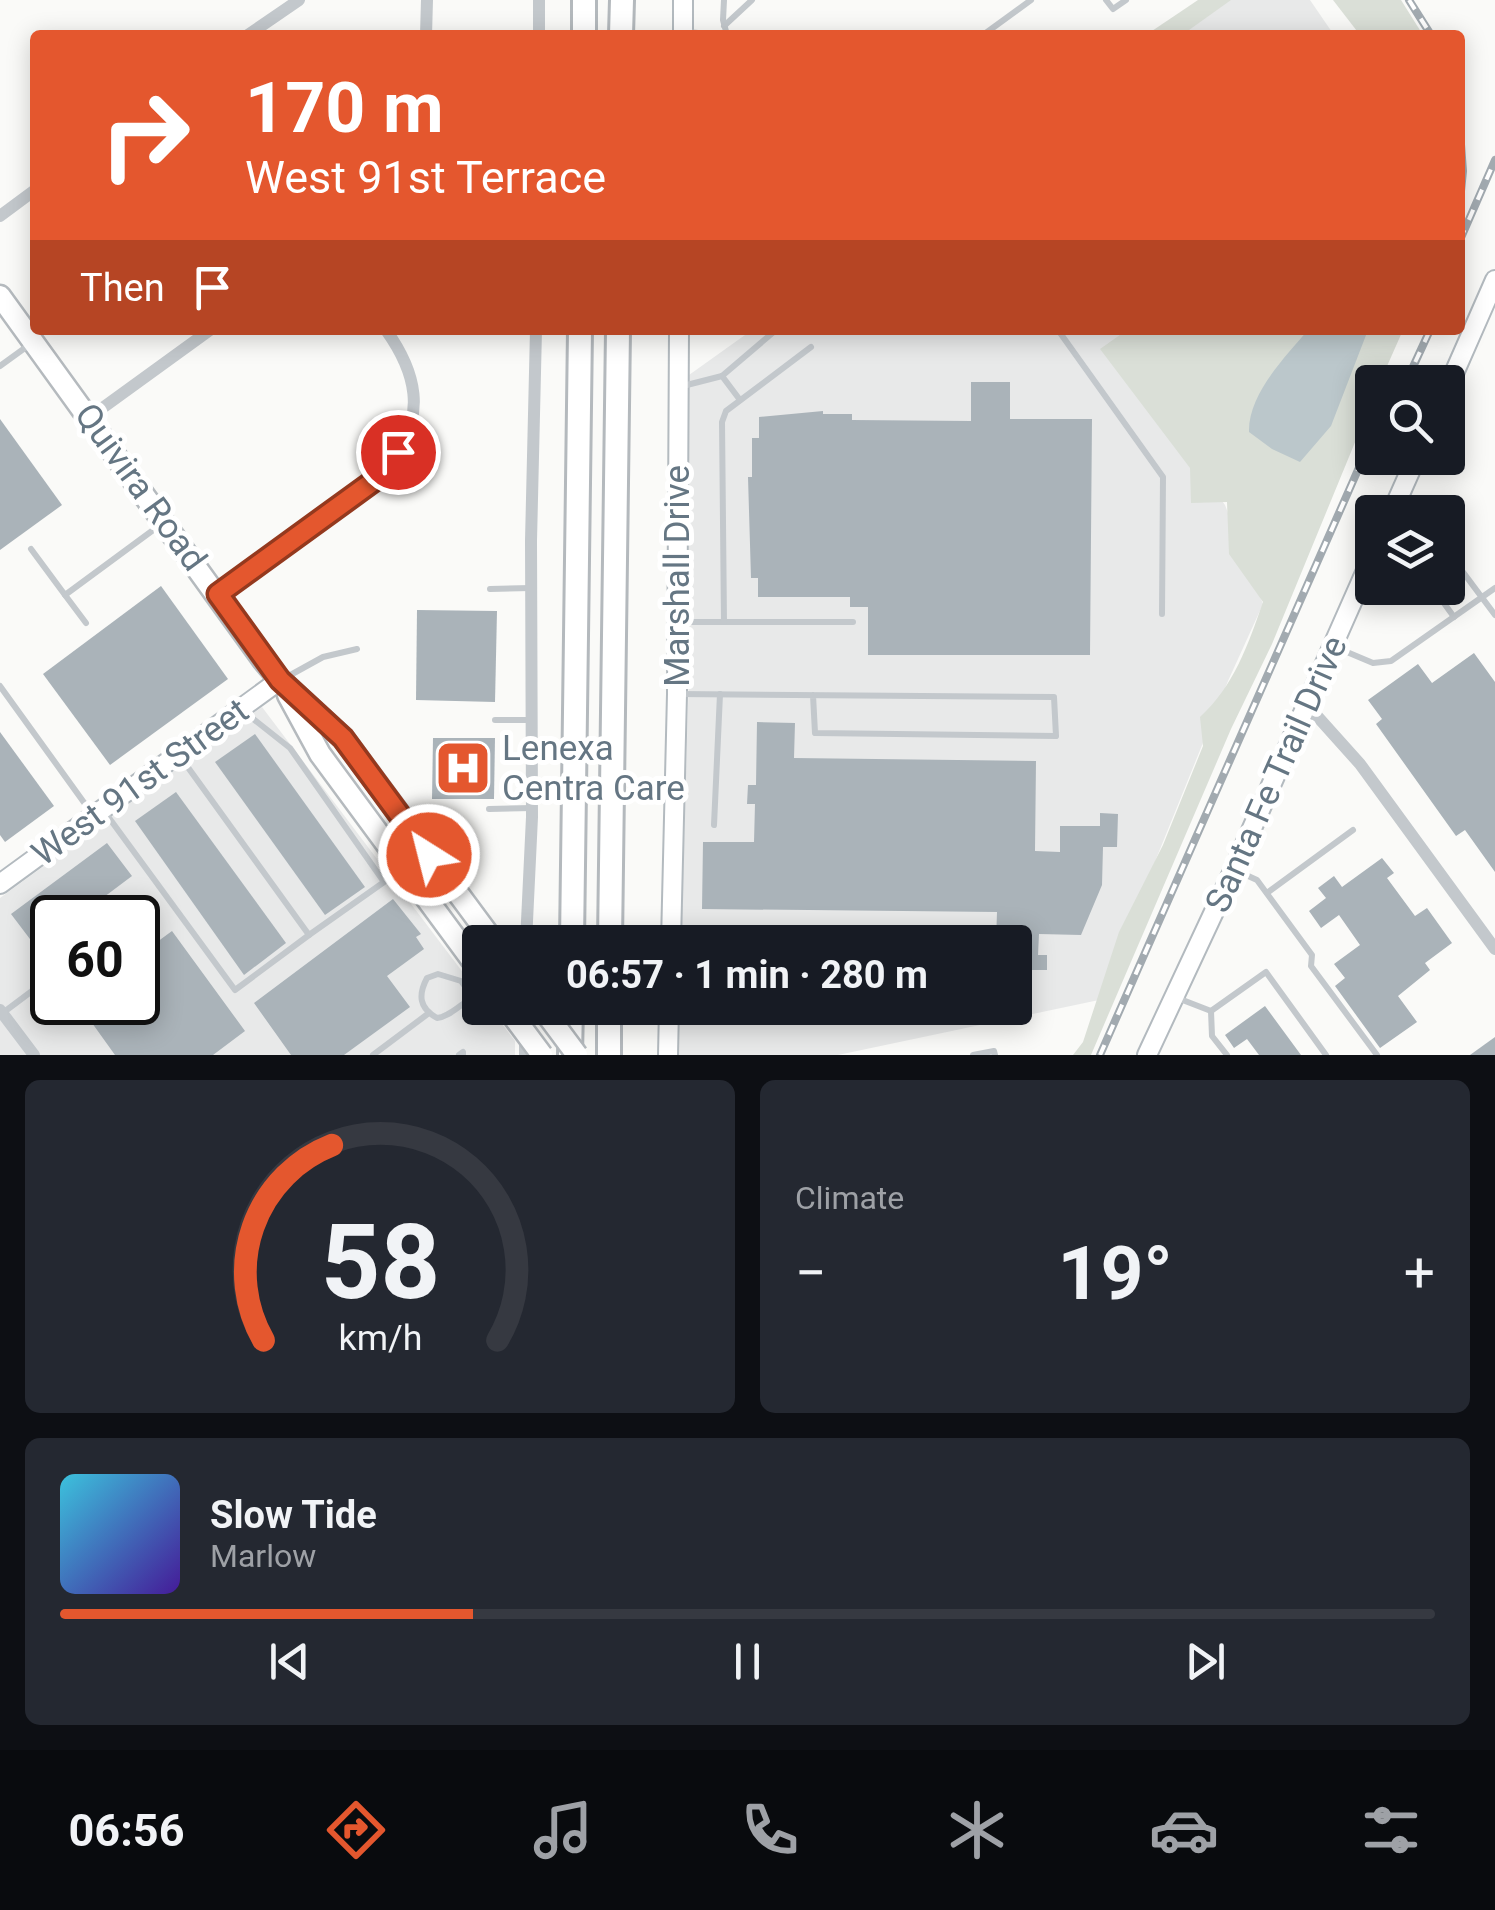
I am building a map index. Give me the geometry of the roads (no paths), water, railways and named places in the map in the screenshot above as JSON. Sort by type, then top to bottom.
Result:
[{"type":"highway","points":[[584,0],[584,30]]},
{"type":"highway","points":[[621,30],[622,0]]},
{"type":"highway","points":[[572,925],[580,335]]},
{"type":"highway","points":[[610,925],[618,335]]},
{"type":"highway","points":[[572,1025],[574,1055]]},
{"type":"highway","points":[[609,1025],[609,1055]]},
{"type":"main road","name":"Quivira Road","points":[[0,296],[280,680],[320,754],[462,947]]},
{"type":"main road","name":"Quivira Road","points":[[280,680],[343,738],[481,925]]},
{"type":"main road","points":[[520,1025],[542,1055]]},
{"type":"main road","points":[[554,1025],[574,1055]]},
{"type":"street","points":[[255,30],[299,0]]},
{"type":"street","points":[[426,0],[426,30]]},
{"type":"street","points":[[539,0],[539,30]]},
{"type":"street","points":[[683,0],[683,30]]},
{"type":"street","points":[[0,216],[30,194]]},
{"type":"street","points":[[1458,365],[1493,291]]},
{"type":"street","points":[[90,417],[203,335]]},
{"type":"street","points":[[218,594],[375,480],[398,452],[411,418],[412,394],[404,359],[389,335]]},
{"type":"street","points":[[527,925],[532,808],[536,335]]},
{"type":"street","name":"Marshall Drive","points":[[671,925],[679,335]]},
{"type":"street","name":"Santa Fe Trail Drive","points":[[1147,1055],[1355,598]]},
{"type":"street","name":"West 91st Street","points":[[0,884],[280,680]]},
{"type":"street","points":[[1308,706],[1360,764],[1495,949]]},
{"type":"street","name":"Santa Fe Trail Drive","points":[[1160,1055],[1204,935]]},
{"type":"street","points":[[1,1012],[27,1052]]},
{"type":"street","points":[[525,1025],[525,1055]]},
{"type":"street","points":[[668,1055],[669,1025]]},
{"type":"lane","points":[[724,0],[724,30]]},
{"type":"lane","points":[[726,30],[752,0]]},
{"type":"lane","points":[[990,30],[1031,0]]},
{"type":"lane","points":[[1106,0],[1113,9],[1126,0]]},
{"type":"lane","points":[[678,388],[722,376],[770,335]]},
{"type":"lane","points":[[1062,335],[1164,477],[1162,614]]},
{"type":"lane","points":[[0,366],[34,341]]},
{"type":"lane","points":[[724,622],[722,422],[726,411],[811,347]]},
{"type":"lane","points":[[722,376],[740,400]]},
{"type":"lane","points":[[65,595],[165,521]]},
{"type":"lane","points":[[31,550],[86,623]]},
{"type":"lane","points":[[1465,576],[1495,616]]},
{"type":"lane","points":[[490,589],[532,588]]},
{"type":"lane","points":[[1334,647],[1373,663],[1391,661],[1495,588]]},
{"type":"lane","points":[[1445,605],[1454,617]]},
{"type":"lane","points":[[676,622],[852,622]]},
{"type":"lane","points":[[280,680],[323,657],[357,649]]},
{"type":"lane","points":[[0,686],[235,990],[384,882],[290,748],[240,709]]},
{"type":"lane","points":[[677,694],[1054,698],[1056,736],[814,733],[814,696]]},
{"type":"lane","points":[[714,824],[720,694]]},
{"type":"lane","points":[[495,720],[532,720]]},
{"type":"lane","points":[[178,754],[309,934]]},
{"type":"lane","points":[[489,809],[532,808]]},
{"type":"lane","points":[[1266,892],[1353,830]]},
{"type":"lane","points":[[1234,869],[1257,880],[1312,955],[1311,966],[1377,1055]]},
{"type":"lane","points":[[1211,1010],[1266,972],[1326,1055]]},
{"type":"lane","points":[[462,982],[438,974],[427,978],[420,992],[422,1003],[437,1018],[462,1006]]},
{"type":"lane","points":[[1,1012],[30,992]]},
{"type":"lane","points":[[1180,999],[1211,1010]]},
{"type":"lane","points":[[1211,1010],[1212,1036],[1226,1055]]},
{"type":"lane","points":[[373,1055],[429,1013]]},
{"type":"lane","points":[[973,1055],[994,1051],[995,1055]]},
{"type":"railway","points":[[1409,0],[1428,30]]},
{"type":"railway","points":[[1465,229],[1495,160]]},
{"type":"railway","points":[[1414,365],[1428,335]]},
{"type":"railway","points":[[1100,1055],[1356,475]]},
{"type":"place","name":"Lenexa Centra Care","points":[[463,768]]}]
